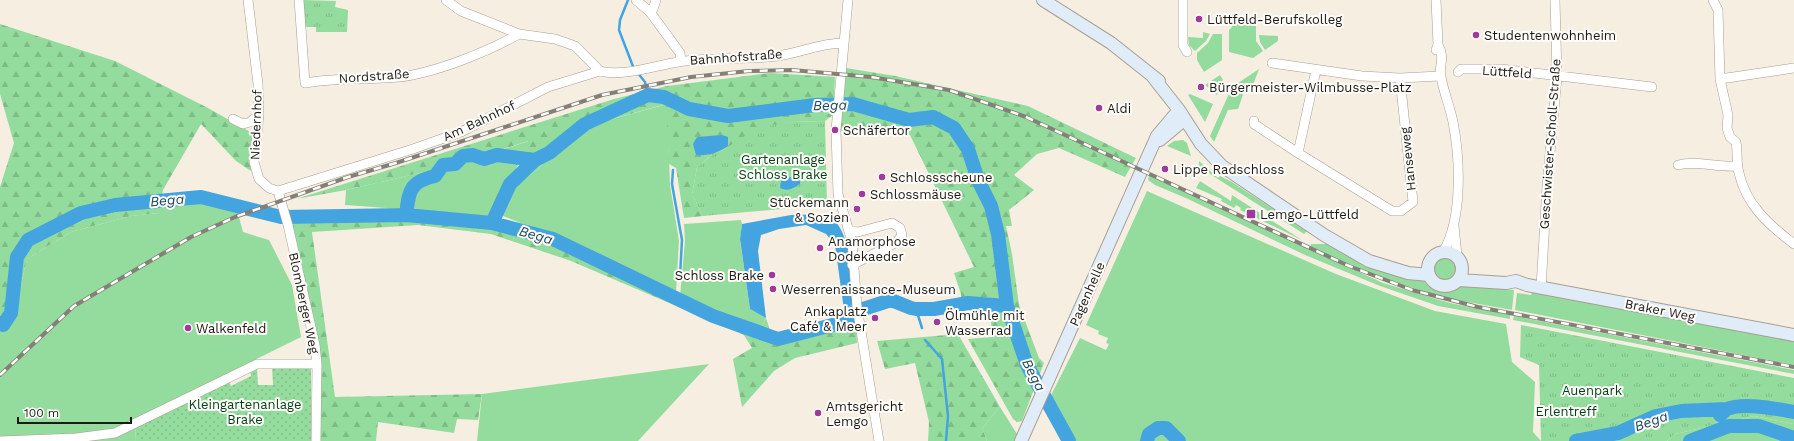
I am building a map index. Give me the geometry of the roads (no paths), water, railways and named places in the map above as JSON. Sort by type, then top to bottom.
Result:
[{"type":"street","name":"Niedernhof","points":[[248,0],[259,115],[254,162],[259,179],[269,188],[278,191]]},
{"type":"street","name":"Nordstraße","points":[[299,0],[305,83],[319,80],[400,76],[427,71],[494,48],[519,34]]},
{"type":"street","points":[[446,0],[461,11],[519,34],[555,39],[575,46],[600,71]]},
{"type":"street","name":"Bahnhofstraße","points":[[636,0],[650,12],[680,53],[682,61],[779,56],[831,43],[843,43]]},
{"type":"street","points":[[650,12],[653,9],[656,0]]},
{"type":"street","points":[[848,0],[838,92],[836,130],[838,194],[850,231],[857,308],[878,441]]},
{"type":"street","points":[[1043,0],[1111,43],[1166,87],[1174,97],[1182,114],[1201,144],[1222,166],[1324,235],[1369,261],[1399,270],[1429,270],[1434,256],[1443,252],[1457,256],[1462,262],[1461,275]]},
{"type":"street","points":[[1183,0],[1183,45],[1187,52]]},
{"type":"street","points":[[1436,0],[1438,45],[1436,51],[1437,65],[1453,121],[1457,150],[1458,190],[1454,225],[1457,256]]},
{"type":"street","name":"Geschwister-Scholl-Straße","points":[[1541,288],[1547,186],[1557,76],[1555,0]]},
{"type":"street","points":[[1714,0],[1718,10],[1720,78],[1728,115],[1727,128],[1730,137],[1736,142],[1737,166],[1748,200],[1771,226],[1794,244]]},
{"type":"street","name":"Am Bahnhof","points":[[278,191],[413,149],[461,132],[548,87],[600,71],[609,73],[622,72],[682,61]]},
{"type":"street","points":[[1272,63],[1362,76],[1400,78],[1440,73]]},
{"type":"street","points":[[1720,78],[1794,68]]},
{"type":"street","name":"Lüttfeld","points":[[1458,72],[1461,69],[1501,69],[1652,87]]},
{"type":"street","points":[[1298,153],[1316,70]]},
{"type":"street","name":"Hanseweg","points":[[1254,120],[1254,124],[1298,153],[1392,211],[1400,211],[1413,202],[1400,78]]},
{"type":"street","name":"Pagenhelle","points":[[1021,441],[1030,418],[1153,147],[1182,114]]},
{"type":"street","points":[[233,119],[243,124],[250,122],[259,115]]},
{"type":"street","points":[[1678,165],[1691,162],[1729,167],[1737,166]]},
{"type":"street","name":"Blomberger Weg","points":[[278,191],[288,225],[315,345],[317,364],[316,441]]},
{"type":"street","points":[[850,231],[858,232],[892,223],[898,225],[902,232],[901,238],[898,242],[853,264]]},
{"type":"street","points":[[1443,252],[1454,225]]},
{"type":"street","name":"Braker Weg","points":[[1429,270],[1436,283],[1440,286],[1450,286],[1461,275],[1486,281],[1506,283],[1516,282],[1527,286],[1794,336]]},
{"type":"street","points":[[0,440],[76,438],[115,433],[257,364],[317,364]]},
{"type":"water","points":[[722,135],[728,137],[728,146],[713,154],[696,155],[693,144],[697,137]]},
{"type":"water","points":[[796,175],[800,179],[800,184],[788,190],[780,188],[781,181]]},
{"type":"water","points":[[827,214],[836,222],[842,231],[846,242],[851,267],[853,304],[844,310],[835,245],[826,234],[806,225],[779,229],[761,235],[758,251],[766,318],[750,309],[740,239],[742,224],[791,215]]},
{"type":"waterway","points":[[628,0],[620,20],[619,30],[634,69]]},
{"type":"waterway","points":[[637,72],[645,82],[648,95]]},
{"type":"waterway","name":"Bega","points":[[406,215],[408,200],[412,189],[420,181],[435,176],[443,165],[455,164],[463,156],[473,155],[484,159],[497,155],[535,160],[549,153],[585,124],[648,95],[664,97],[689,109],[728,116],[815,105],[853,104],[909,120],[933,117],[954,128],[968,149],[978,180],[991,206],[998,234],[1007,306]]},
{"type":"waterway","name":"Bega","points":[[492,223],[510,184],[535,160]]},
{"type":"waterway","points":[[673,170],[672,184],[682,240],[680,276]]},
{"type":"waterway","name":"Bega","points":[[0,323],[3,325],[11,313],[17,257],[28,240],[81,213],[115,205],[201,197],[281,217],[406,215],[492,223],[553,239],[713,316],[778,339],[848,321],[854,312],[891,300],[916,309],[934,309],[968,303],[1007,306],[1027,365],[1069,441]]},
{"type":"waterway","points":[[916,309],[922,328]]},
{"type":"waterway","points":[[925,340],[942,359],[948,416],[946,441]]},
{"type":"waterway","name":"Bega","points":[[1720,415],[1727,409],[1742,406],[1779,409],[1794,412]]},
{"type":"waterway","name":"Bega","points":[[1576,441],[1618,433],[1656,416],[1681,411],[1727,409]]},
{"type":"waterway","name":"Bega","points":[[1690,441],[1729,426],[1759,426],[1794,438]]},
{"type":"waterway","name":"Bega","points":[[1147,441],[1149,434],[1158,428],[1166,428],[1179,441]]},
{"type":"railway","points":[[0,375],[74,306],[191,237],[235,217],[348,177],[396,163],[602,95],[691,77],[749,71],[792,70],[871,77],[949,90],[1026,117],[1349,266],[1412,290],[1478,307],[1794,367]]},
{"type":"place","name":"Lüttfeld-Berufskolleg","points":[[1199,19]]},
{"type":"place","name":"Studentenwohnheim","points":[[1476,35]]},
{"type":"place","name":"Bürgermeister-Wilmbusse-Platz","points":[[1201,87]]},
{"type":"place","name":"Aldi","points":[[1099,108]]},
{"type":"place","name":"Schäfertor","points":[[835,130]]},
{"type":"place","name":"Lippe Radschloss","points":[[1165,169]]},
{"type":"place","name":"Schlossscheune","points":[[882,177]]},
{"type":"place","name":"Schlossmäuse","points":[[862,194]]},
{"type":"place","name":"Stückemann & Sozien","points":[[857,209]]},
{"type":"place","name":"Lemgo-Lüttfeld","points":[[1251,214]]},
{"type":"place","name":"Anamorphose Dodekaeder","points":[[820,248]]},
{"type":"place","name":"Schloss Brake","points":[[772,275]]},
{"type":"place","name":"Weserrenaissance-Museum","points":[[773,289]]},
{"type":"place","name":"Ankaplatz Café & Meer","points":[[875,318]]},
{"type":"place","name":"Ölmühle mit Wasserrad","points":[[937,322]]},
{"type":"place","name":"Walkenfeld","points":[[188,328]]},
{"type":"place","name":"Amtsgericht Lemgo","points":[[818,413]]},
{"type":"park label","name":"Gartenanlage Schloss Brake","points":[[783,166]]},
{"type":"park label","name":"Auenpark","points":[[1592,390]]},
{"type":"park label","name":"Erlentreff","points":[[1566,411]]},
{"type":"park label","name":"Kleingartenanlage Brake","points":[[245,412]]}]
